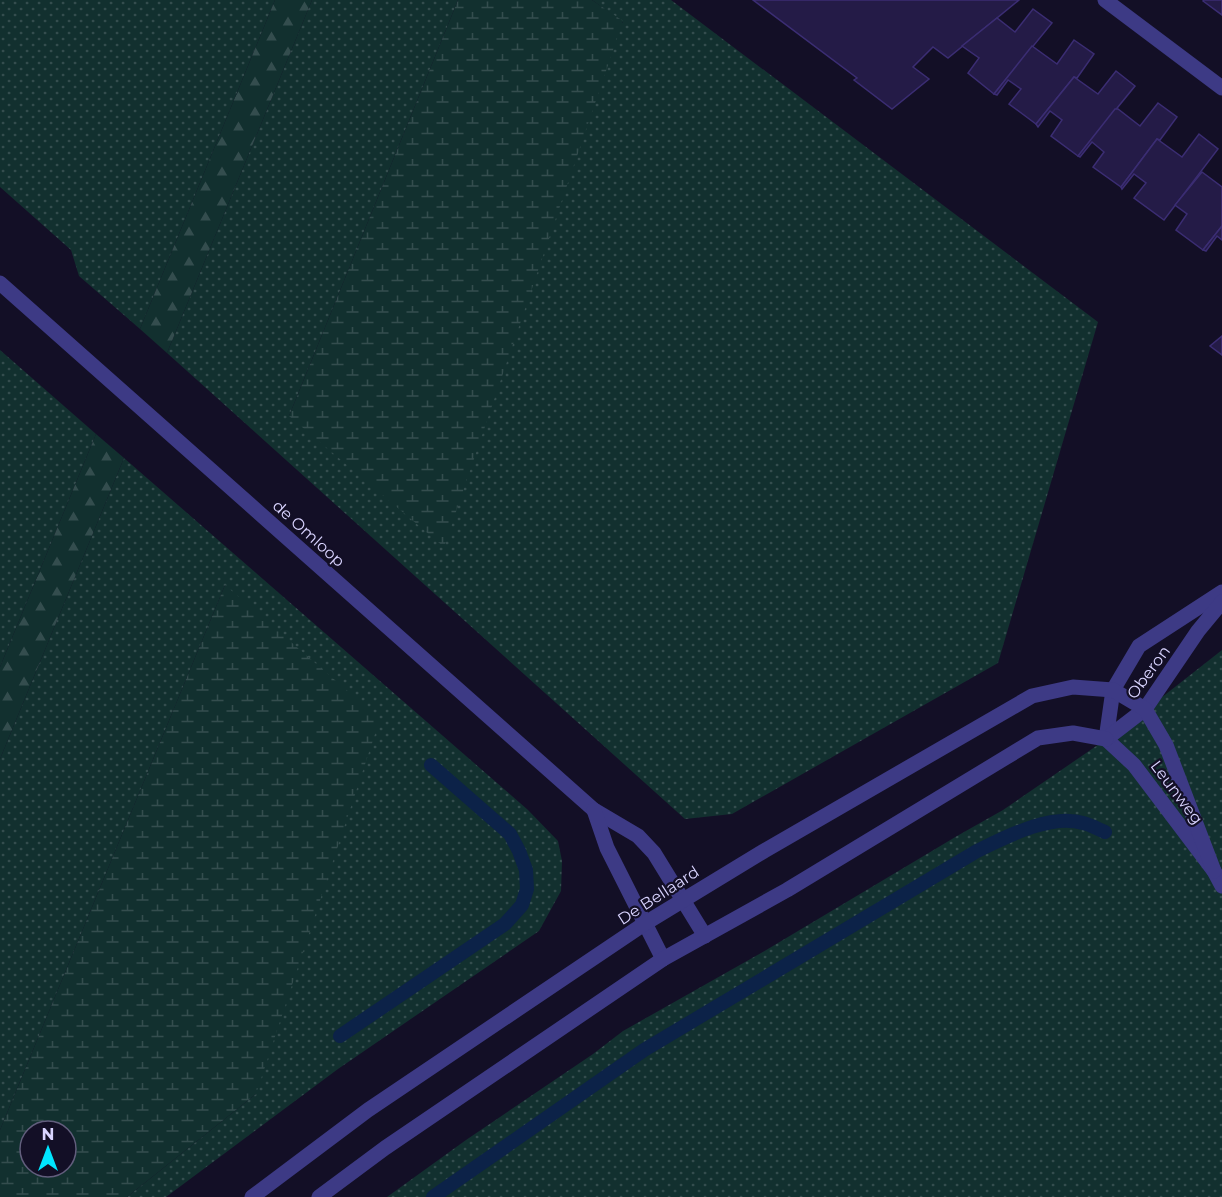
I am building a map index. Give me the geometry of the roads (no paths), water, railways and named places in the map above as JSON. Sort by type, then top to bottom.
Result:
[{"type":"street","points":[[1105,0],[1222,88]]},
{"type":"street","name":"de Omloop","points":[[0,283],[594,810],[638,836],[654,853],[705,936]]},
{"type":"street","name":"Oberon","points":[[1106,739],[1113,690],[1139,646],[1222,591]]},
{"type":"street","name":"Oberon","points":[[1106,739],[1145,710],[1198,632],[1222,602]]},
{"type":"street","name":"De Bellaard","points":[[252,1197],[368,1110],[644,924],[764,850],[1032,696],[1073,687],[1113,690]]},
{"type":"street","name":"Leunweg","points":[[1113,690],[1145,710],[1166,745],[1214,871],[1222,886]]},
{"type":"street","points":[[320,1197],[395,1141],[663,959],[787,890],[1038,738],[1073,733],[1106,739]]},
{"type":"street","name":"Leunweg","points":[[1106,739],[1134,765],[1214,871]]},
{"type":"street","name":"de Omloop","points":[[594,810],[607,848],[663,959]]},
{"type":"waterway","points":[[340,1036],[505,924],[522,905],[527,889],[526,870],[510,834],[431,765]]},
{"type":"waterway","points":[[433,1197],[644,1050],[977,851],[1029,828],[1057,821],[1083,823],[1105,832]]}]
